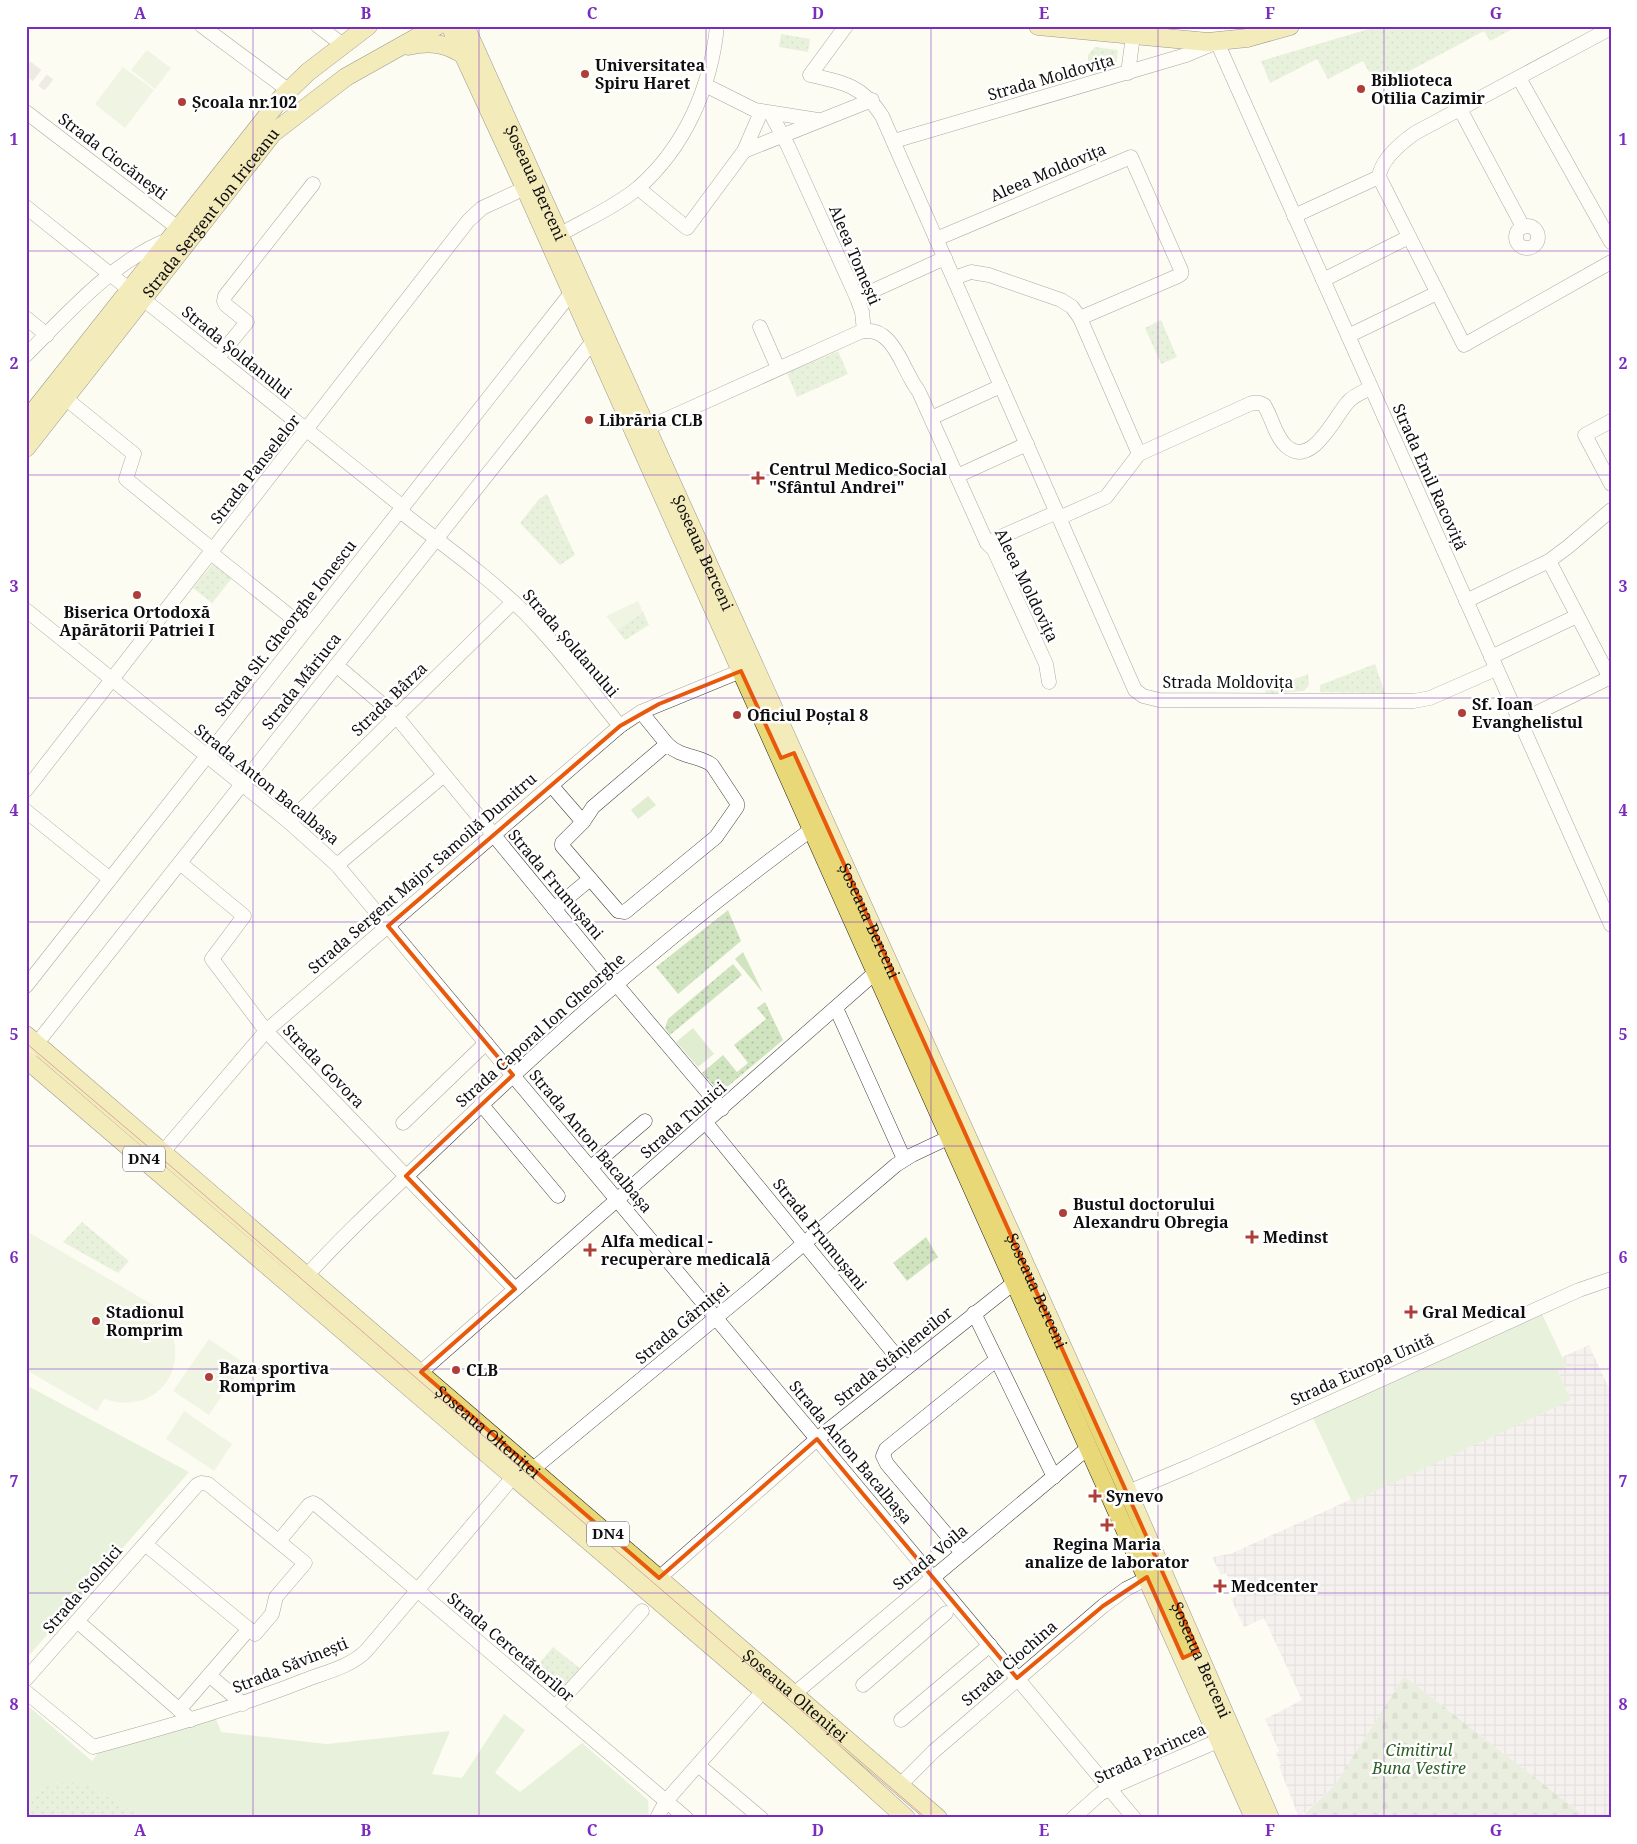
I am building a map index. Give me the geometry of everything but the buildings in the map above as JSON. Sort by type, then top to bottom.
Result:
[{"type":"main road","name":"Strada Sergent Ion Iriceanu","points":[[26,448],[65,398],[136,294],[174,233],[288,90],[343,44],[368,26]]},
{"type":"main road","name":"Strada Sergent Ion Iriceanu","points":[[26,421],[273,133],[339,81],[437,26]]},
{"type":"main road","name":"Șoseaua Berceni","points":[[450,26],[531,186],[559,235],[647,428],[787,755],[937,1090],[1005,1240],[1128,1492],[1191,1655],[1220,1740],[1254,1818]]},
{"type":"main road","name":"Șoseaua Berceni","points":[[466,26],[494,87],[571,293],[742,671],[787,755],[812,829],[876,972],[937,1090],[950,1137],[1005,1240],[1015,1282],[1148,1578],[1191,1655],[1270,1818]]},
{"type":"main road","points":[[478,26],[494,87]]},
{"type":"main road","points":[[1038,26],[1133,36],[1217,42],[1247,38],[1290,26]]},
{"type":"main road","points":[[396,49],[420,44],[439,43],[451,47],[466,57]]},
{"type":"main road","name":"Șoseaua Olteniței","points":[[29,1049],[163,1151],[938,1818]]},
{"type":"main road","name":"Șoseaua Olteniței","points":[[29,1049],[151,1165],[763,1692],[906,1818]]},
{"type":"street","points":[[202,26],[288,90]]},
{"type":"street","points":[[318,26],[343,44]]},
{"type":"street","points":[[559,235],[611,206],[638,188],[658,167],[680,138],[694,113],[705,86],[713,55],[717,26]]},
{"type":"street","points":[[846,26],[810,75],[846,83],[872,100]]},
{"type":"street","points":[[1294,216],[1379,177],[1384,163],[1406,139],[1611,28]]},
{"type":"street","points":[[1128,73],[1133,36]]},
{"type":"street","name":"Strada Moldovița","points":[[894,141],[1128,73],[1186,55],[1217,42]]},
{"type":"street","name":"Strada Emil Racoviță","points":[[1217,42],[1611,925]]},
{"type":"street","points":[[1519,78],[1611,242]]},
{"type":"street","points":[[705,86],[746,107],[766,113],[820,121]]},
{"type":"street","points":[[744,151],[872,100]]},
{"type":"street","name":"Strada Moldovița","points":[[872,100],[894,141],[1134,690],[1143,696],[1159,700],[1414,701],[1430,698],[1577,616]]},
{"type":"street","points":[[1460,109],[1523,227]]},
{"type":"street","name":"Strada Ciocănești","points":[[26,112],[174,233]]},
{"type":"street","points":[[638,188],[687,228],[744,151],[766,113]]},
{"type":"street","name":"Aleea Tomești","points":[[647,428],[864,331],[862,312],[857,298],[783,136],[766,113]]},
{"type":"street","name":"Aleea Moldovița","points":[[936,239],[1131,157],[1181,270],[1181,274],[1080,318]]},
{"type":"street","points":[[1379,177],[1464,345],[1611,262]]},
{"type":"street","points":[[215,357],[220,355],[248,322],[226,305],[224,298],[313,184]]},
{"type":"street","name":"Strada Panselelor","points":[[26,790],[472,215],[482,208],[531,186]]},
{"type":"street","name":"Strada Șoldanului","points":[[26,207],[307,430],[513,602],[552,644],[620,726]]},
{"type":"street","points":[[26,355],[110,274],[144,250],[174,233]]},
{"type":"street","points":[[1323,280],[1409,237]]},
{"type":"street","points":[[857,298],[945,258]]},
{"type":"street","points":[[954,278],[971,272],[989,275],[1061,300],[1072,307],[1080,318],[1139,454]]},
{"type":"street","name":"Strada Slt. Gheorghe Ionescu","points":[[26,986],[571,293]]},
{"type":"street","points":[[1348,336],[1437,293]]},
{"type":"street","points":[[26,318],[47,335]]},
{"type":"street","points":[[760,327],[778,368]]},
{"type":"street","name":"Aleea Moldovița","points":[[864,331],[878,333],[895,347],[931,418],[987,543],[994,550],[1046,664],[1049,682]]},
{"type":"street","name":"Strada Măriuca","points":[[29,1049],[180,863],[593,341]]},
{"type":"street","points":[[931,418],[1001,386]]},
{"type":"street","points":[[987,543],[1106,497],[1139,454],[1256,402],[1266,409],[1285,445],[1295,450],[1306,450],[1320,440],[1350,399],[1371,388]]},
{"type":"street","points":[[65,398],[134,454],[126,479],[306,630]]},
{"type":"street","points":[[1611,421],[1585,435],[1611,484]]},
{"type":"street","points":[[957,476],[1027,444]]},
{"type":"street","points":[[1466,601],[1548,562],[1611,510]]},
{"type":"street","points":[[1520,721],[1610,679],[1548,562]]},
{"type":"street","name":"Strada Bârza","points":[[290,822],[513,602]]},
{"type":"street","name":"Strada Anton Bacalbașa","points":[[26,610],[290,822],[337,865],[1134,1818]]},
{"type":"street","name":"Strada Frumușani","points":[[336,665],[396,716],[443,776],[722,1109]]},
{"type":"street","name":"Strada Sergent Major Samoilă Dumitru","points":[[151,1165],[266,1031],[620,726],[641,712],[742,671]]},
{"type":"street","points":[[641,712],[667,744],[679,754],[712,765],[738,807],[716,838],[625,912],[618,911],[562,845],[563,841],[583,822],[593,807],[667,744]]},
{"type":"street","points":[[337,865],[443,776]]},
{"type":"street","points":[[551,785],[583,822]]},
{"type":"street","points":[[26,811],[110,879]]},
{"type":"street","name":"Strada Caporal Ion Gheorghe","points":[[294,1290],[406,1176],[513,1075],[616,984],[812,829]]},
{"type":"street","name":"Strada Govora","points":[[180,863],[244,916],[212,959],[266,1031],[515,1289]]},
{"type":"street","points":[[554,908],[590,879]]},
{"type":"street","name":"Strada Tulnici","points":[[421,1372],[876,972]]},
{"type":"street","points":[[836,1008],[904,1160]]},
{"type":"street","points":[[403,1122],[486,1043]]},
{"type":"street","points":[[481,1104],[558,1196]]},
{"type":"street","points":[[590,1168],[645,1121]]},
{"type":"street","name":"Strada Frumușani","points":[[706,1123],[906,1368]]},
{"type":"street","name":"Strada Gârniței","points":[[533,1469],[904,1160],[950,1137]]},
{"type":"street","name":"Strada Europa Unită","points":[[1128,1492],[1581,1289],[1611,1279]]},
{"type":"street","name":"Strada Stânjeneilor","points":[[659,1578],[817,1439],[1015,1282]]},
{"type":"street","points":[[974,1313],[1054,1477]]},
{"type":"street","points":[[962,1554],[886,1464],[883,1456],[884,1452],[996,1360]]},
{"type":"street","name":"Strada Voila","points":[[794,1694],[1089,1447]]},
{"type":"street","name":"Strada Săvinești","points":[[26,1692],[93,1747],[244,1704],[349,1663],[360,1657],[513,1477]]},
{"type":"street","name":"Strada Stolnici","points":[[26,1679],[197,1485],[205,1482],[279,1540]]},
{"type":"street","name":"Strada Cercetătorilor","points":[[279,1540],[309,1504],[313,1503],[686,1818]]},
{"type":"street","name":"Strada Săvinești","points":[[179,1710],[248,1630],[255,1634],[266,1623],[272,1614],[276,1597],[305,1563],[279,1540]]},
{"type":"street","name":"Strada Stolnici","points":[[145,1544],[248,1630]]},
{"type":"street","name":"Strada Ciochina","points":[[900,1786],[934,1751],[1017,1678],[1114,1597],[1148,1578]]},
{"type":"street","points":[[555,1707],[642,1611]]},
{"type":"street","points":[[863,1684],[946,1614]]},
{"type":"street","points":[[77,1621],[191,1720]]},
{"type":"street","points":[[901,1720],[990,1645]]},
{"type":"street","points":[[209,1675],[244,1704]]},
{"type":"street","points":[[657,1818],[666,1801],[763,1692]]},
{"type":"street","name":"Strada Parincea","points":[[1073,1818],[1109,1789],[1220,1740]]},
{"type":"street","points":[[698,1765],[760,1818]]},
{"type":"highlighted area","points":[[741,671],[781,758],[794,753],[1198,1651],[1183,1658],[1147,1577],[1103,1606],[1017,1678],[817,1439],[659,1578],[421,1372],[515,1289],[406,1176],[513,1075],[388,926],[620,726],[659,704]]},
{"type":"shaded area","points":[[1589,1345],[1611,1393],[1611,1818],[1587,1818],[1404,1676],[1335,1785],[1299,1818],[1279,1766],[1281,1765],[1276,1753],[1279,1751],[1265,1719],[1302,1700],[1264,1618],[1244,1627],[1231,1599],[1237,1596],[1226,1573],[1221,1575],[1212,1557],[1230,1554],[1571,1400],[1558,1371],[1567,1367],[1562,1357]]},
{"type":"green space","points":[[1379,26],[1518,26],[1490,41],[1484,31],[1378,88],[1363,61],[1328,79],[1317,59],[1270,83],[1261,61]]},
{"type":"green space","points":[[781,34],[810,39],[808,52],[779,47]]},
{"type":"green space","points":[[1095,47],[1118,50],[1116,66],[1098,70],[1098,76],[1091,75],[1088,65],[1088,55]]},
{"type":"green space","points":[[147,50],[171,68],[155,89],[131,70]]},
{"type":"green space","points":[[123,67],[154,90],[125,128],[95,104]]},
{"type":"green space","points":[[1161,320],[1177,357],[1161,364],[1145,328]]},
{"type":"green space","points":[[838,351],[848,374],[797,397],[787,373]]},
{"type":"green space","points":[[547,494],[575,555],[560,565],[520,523],[539,499]]},
{"type":"green space","points":[[214,562],[233,577],[212,603],[193,588]]},
{"type":"green space","points":[[638,601],[643,612],[617,630],[606,616]]},
{"type":"green space","points":[[643,612],[649,625],[625,640],[617,630]]},
{"type":"green space","points":[[1375,664],[1385,693],[1320,692],[1320,685]]},
{"type":"green space","points":[[1308,674],[1309,685],[1304,691],[1266,694],[1265,691]]},
{"type":"green space","points":[[648,796],[656,805],[638,819],[631,810]]},
{"type":"green space","points":[[728,910],[741,941],[678,994],[656,967]]},
{"type":"green space","points":[[743,952],[763,993],[735,959]]},
{"type":"green space","points":[[733,964],[742,975],[670,1035],[665,1028],[668,1019]]},
{"type":"green space","points":[[765,1002],[783,1040],[720,1093],[702,1073],[723,1055],[737,1072],[748,1063],[734,1045],[766,1019],[757,1008]]},
{"type":"green space","points":[[693,1028],[714,1054],[698,1067],[676,1042]]},
{"type":"green space","points":[[82,1222],[129,1261],[118,1273],[63,1242]]},
{"type":"green space","name":"Stadionul Romprim","points":[[30,1233],[155,1306],[168,1324],[174,1342],[175,1360],[170,1377],[159,1390],[145,1399],[126,1403],[104,1399],[97,1411],[26,1370],[26,1234]]},
{"type":"green space","points":[[926,1237],[938,1257],[907,1281],[893,1263]]},
{"type":"green space","points":[[1541,1312],[1567,1367],[1558,1371],[1571,1400],[1352,1502],[1312,1416]]},
{"type":"green space","name":"Baza sportiva Romprim","points":[[209,1339],[244,1363],[209,1415],[173,1391]]},
{"type":"green space","points":[[26,1385],[189,1472],[26,1659]]},
{"type":"green space","name":"Baza sportiva Romprim","points":[[184,1411],[232,1444],[214,1471],[166,1439]]},
{"type":"green space","points":[[553,1647],[582,1670],[559,1696],[531,1673]]},
{"type":"green space","name":"Cimitirul Buna Vestire","points":[[1404,1676],[1587,1818],[1300,1818],[1335,1785]]},
{"type":"green space","points":[[26,1704],[92,1761],[98,1753],[216,1719],[221,1732],[327,1744],[450,1731],[432,1774],[462,1778],[504,1714],[525,1730],[495,1773],[520,1792],[582,1743],[648,1800],[649,1818],[144,1818],[88,1784],[45,1787],[26,1799]]},
{"type":"green space","points":[[68,1782],[88,1784],[144,1818],[26,1818],[26,1799],[45,1787]]},
{"type":"tunnel","points":[[26,67],[49,85]]},
{"type":"tram line","points":[[26,1043],[926,1818]]},
{"type":"place","name":"Universitatea Spiru Haret","points":[[585,74]]},
{"type":"place","name":"Biblioteca Otilia Cazimir","points":[[1361,89]]},
{"type":"place","name":"Școala nr.102","points":[[182,102]]},
{"type":"place","name":"Librăria CLB","points":[[589,420]]},
{"type":"place","name":"Centrul Medico-Social \"Sfântul Andrei\"","points":[[758,478]]},
{"type":"place","name":"Biserica Ortodoxă Apărătorii Patriei I","points":[[137,595]]},
{"type":"place","name":"Sf. Ioan Evanghelistul","points":[[1462,713]]},
{"type":"place","name":"Oficiul Poștal 8","points":[[737,715]]},
{"type":"place","name":"Bustul doctorului Alexandru Obregia","points":[[1063,1213]]},
{"type":"place","name":"Medinst","points":[[1252,1237]]},
{"type":"place","name":"Alfa medical - recuperare medicală","points":[[590,1250]]},
{"type":"place","name":"Gral Medical","points":[[1411,1312]]},
{"type":"place","name":"Stadionul Romprim","points":[[96,1321]]},
{"type":"place","name":"CLB","points":[[456,1370]]},
{"type":"place","name":"Baza sportiva Romprim","points":[[209,1377]]},
{"type":"place","name":"Synevo","points":[[1095,1496]]},
{"type":"place","name":"Regina Maria analize de laborator","points":[[1107,1525]]},
{"type":"place","name":"Medcenter","points":[[1220,1586]]}]
